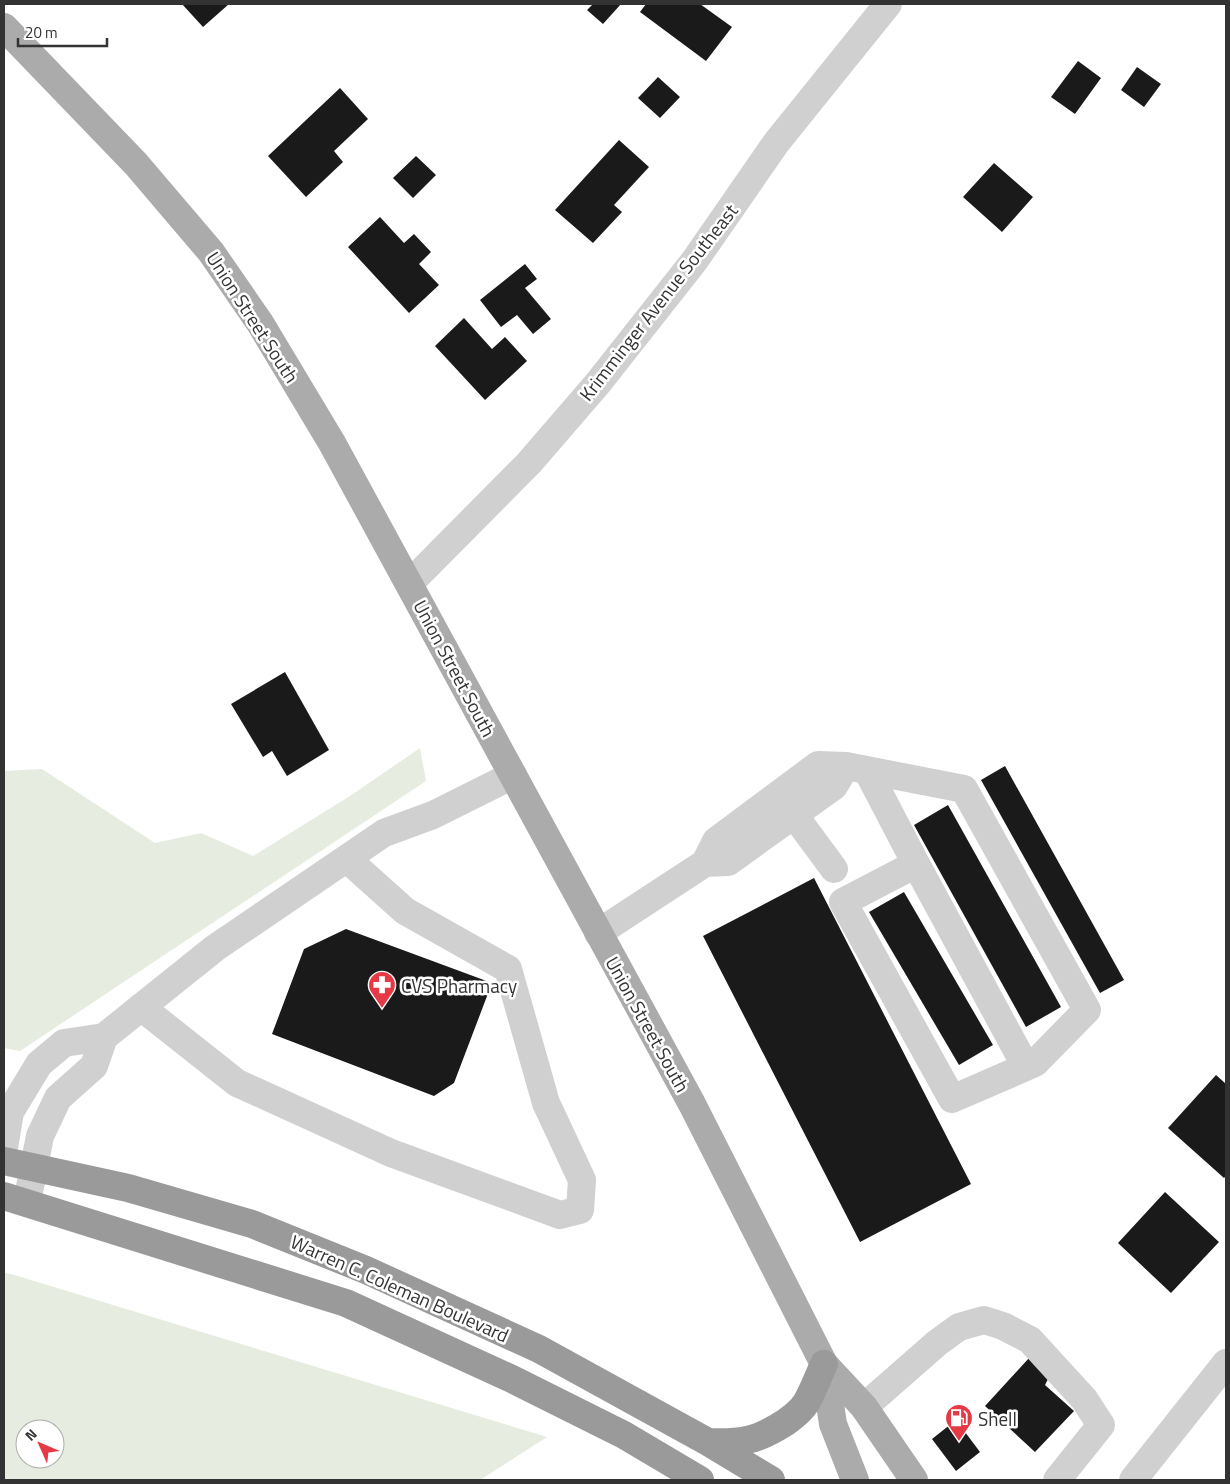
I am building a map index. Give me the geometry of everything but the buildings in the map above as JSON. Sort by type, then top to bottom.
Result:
[{"type":"highway","name":"Warren C. Coleman Boulevard","points":[[4,1161],[32,1169],[128,1188],[252,1224],[366,1270],[539,1349],[708,1442],[770,1480]]},
{"type":"highway","name":"Warren C. Coleman Boulevard","points":[[16,1199],[346,1303],[512,1379],[624,1435],[700,1480]]},
{"type":"highway","points":[[708,1442],[736,1443],[758,1439],[774,1430],[794,1416],[805,1405],[824,1364]]},
{"type":"main road","name":"Union Street South","points":[[4,28],[136,164],[212,252],[260,323],[323,427],[692,1104],[824,1364],[864,1407],[914,1480]]},
{"type":"main road","name":"Union Street South","points":[[824,1364],[833,1424],[855,1480]]},
{"type":"street","name":"Krimminger Avenue Southeast","points":[[409,584],[529,463],[598,383],[695,260],[776,144],[875,8]]},
{"type":"street","points":[[598,933],[705,863],[728,862],[786,804],[834,786],[856,768]]},
{"type":"street","points":[[856,768],[916,864],[1026,1068]]},
{"type":"street","points":[[856,768],[964,790],[1087,1010],[1035,1064],[952,1099],[843,902],[916,864]]},
{"type":"street","points":[[4,1148],[10,1112],[39,1064],[64,1043],[104,1037],[215,948],[384,833],[433,815],[512,775]]},
{"type":"street","points":[[786,804],[834,869]]},
{"type":"street","points":[[141,1007],[237,1083],[391,1153],[560,1215],[580,1210],[582,1180],[546,1103],[508,969],[405,911],[347,859]]},
{"type":"street","points":[[16,1199],[32,1169],[40,1136],[58,1098],[94,1066],[104,1037]]},
{"type":"street","points":[[864,1407],[937,1343],[959,1327],[984,1320],[1002,1326],[1030,1340],[1084,1399],[1101,1425],[1057,1480]]},
{"type":"street","points":[[1133,1480],[1226,1363]]},
{"type":"shaded area","points":[[420,748],[426,781],[20,1051],[4,1048],[4,771],[42,769],[155,843],[201,833],[253,856],[350,796]]},
{"type":"shaded area","points":[[4,1273],[547,1437],[480,1480],[4,1480]]},
{"type":"place","name":"CVS Pharmacy","points":[[382,1009]]},
{"type":"place","name":"Shell","points":[[959,1442]]}]
